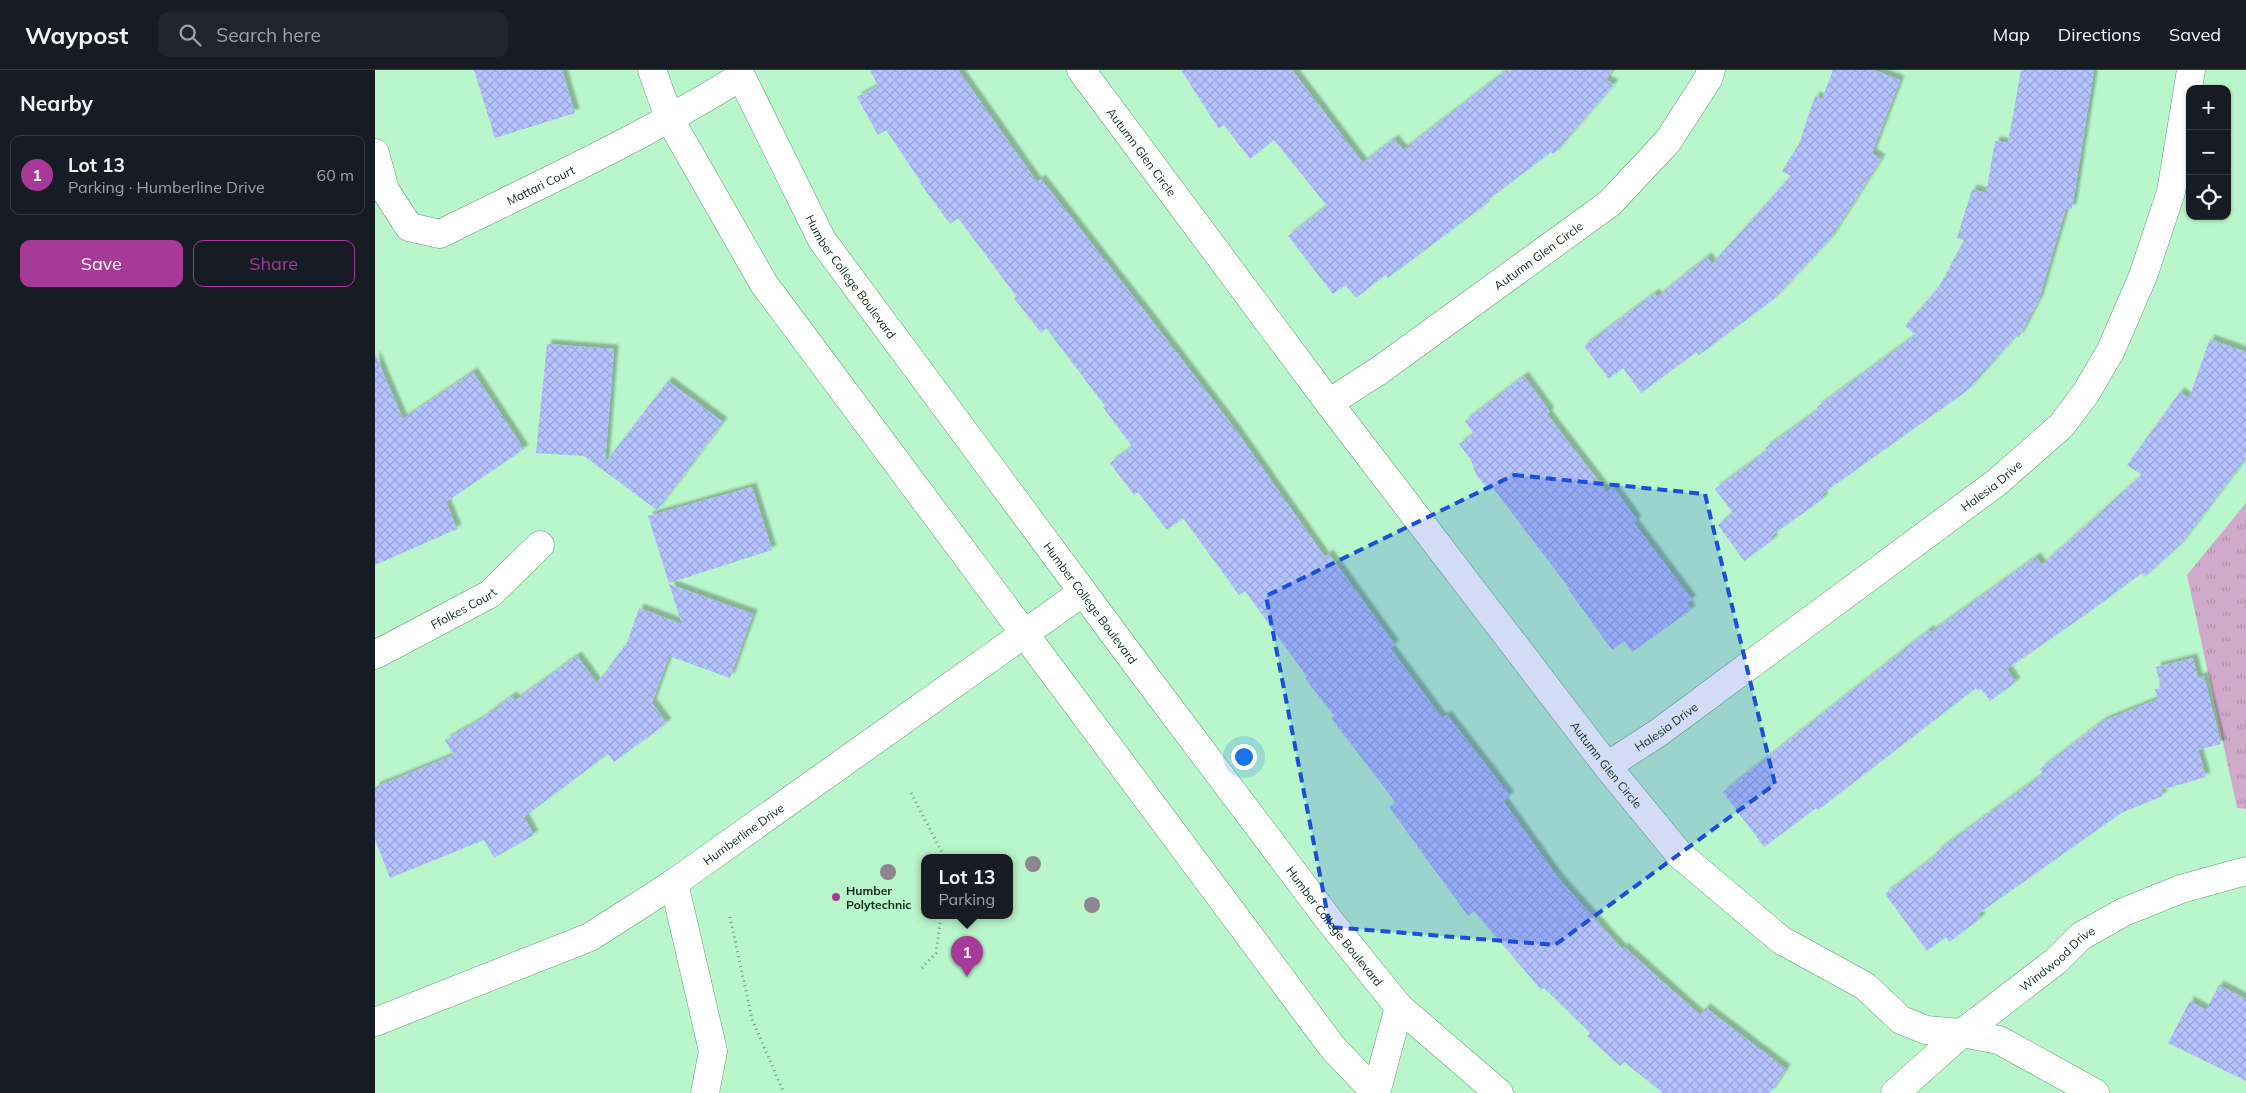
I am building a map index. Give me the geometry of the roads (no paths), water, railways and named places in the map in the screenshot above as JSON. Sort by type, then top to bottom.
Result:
[{"type":"street","points":[[652,70],[669,118],[764,284],[1333,1048],[1376,1093]]},
{"type":"street","name":"Autumn Glen Circle","points":[[1081,70],[1329,403],[1607,766],[1680,855],[1781,940],[1865,986],[1901,1020],[1927,1030],[1962,1033],[1999,1040],[2095,1093]]},
{"type":"street","name":"Autumn Glen Circle","points":[[1329,403],[1380,370],[1610,203],[1668,141],[1708,79],[1711,70]]},
{"type":"street","name":"Halesia Drive","points":[[1607,766],[1658,733],[1996,483],[2061,426],[2087,393],[2111,350],[2143,276],[2171,192],[2191,70]]},
{"type":"street","name":"Mattari Court","points":[[375,153],[385,190],[409,227],[440,234],[669,118],[739,73]]},
{"type":"street","name":"Humber College Boulevard","points":[[739,73],[822,240],[1083,592],[1329,920],[1399,1007],[1499,1093]]},
{"type":"street","name":"Ffolkes Court","points":[[375,655],[490,594],[540,545]]},
{"type":"street","name":"Humberline Drive","points":[[375,1022],[590,937],[674,882],[1083,592]]},
{"type":"street","name":"Windwood Drive","points":[[1895,1093],[1962,1033],[2056,961],[2081,936],[2124,912],[2181,889],[2246,871]]},
{"type":"street","points":[[674,882],[713,1051],[705,1093]]},
{"type":"street","points":[[1376,1093],[1399,1007]]},
{"type":"place","name":"Humber Polytechnic","points":[[836,897]]},
{"type":"place","name":"Lot 13","points":[[967,977]]}]
